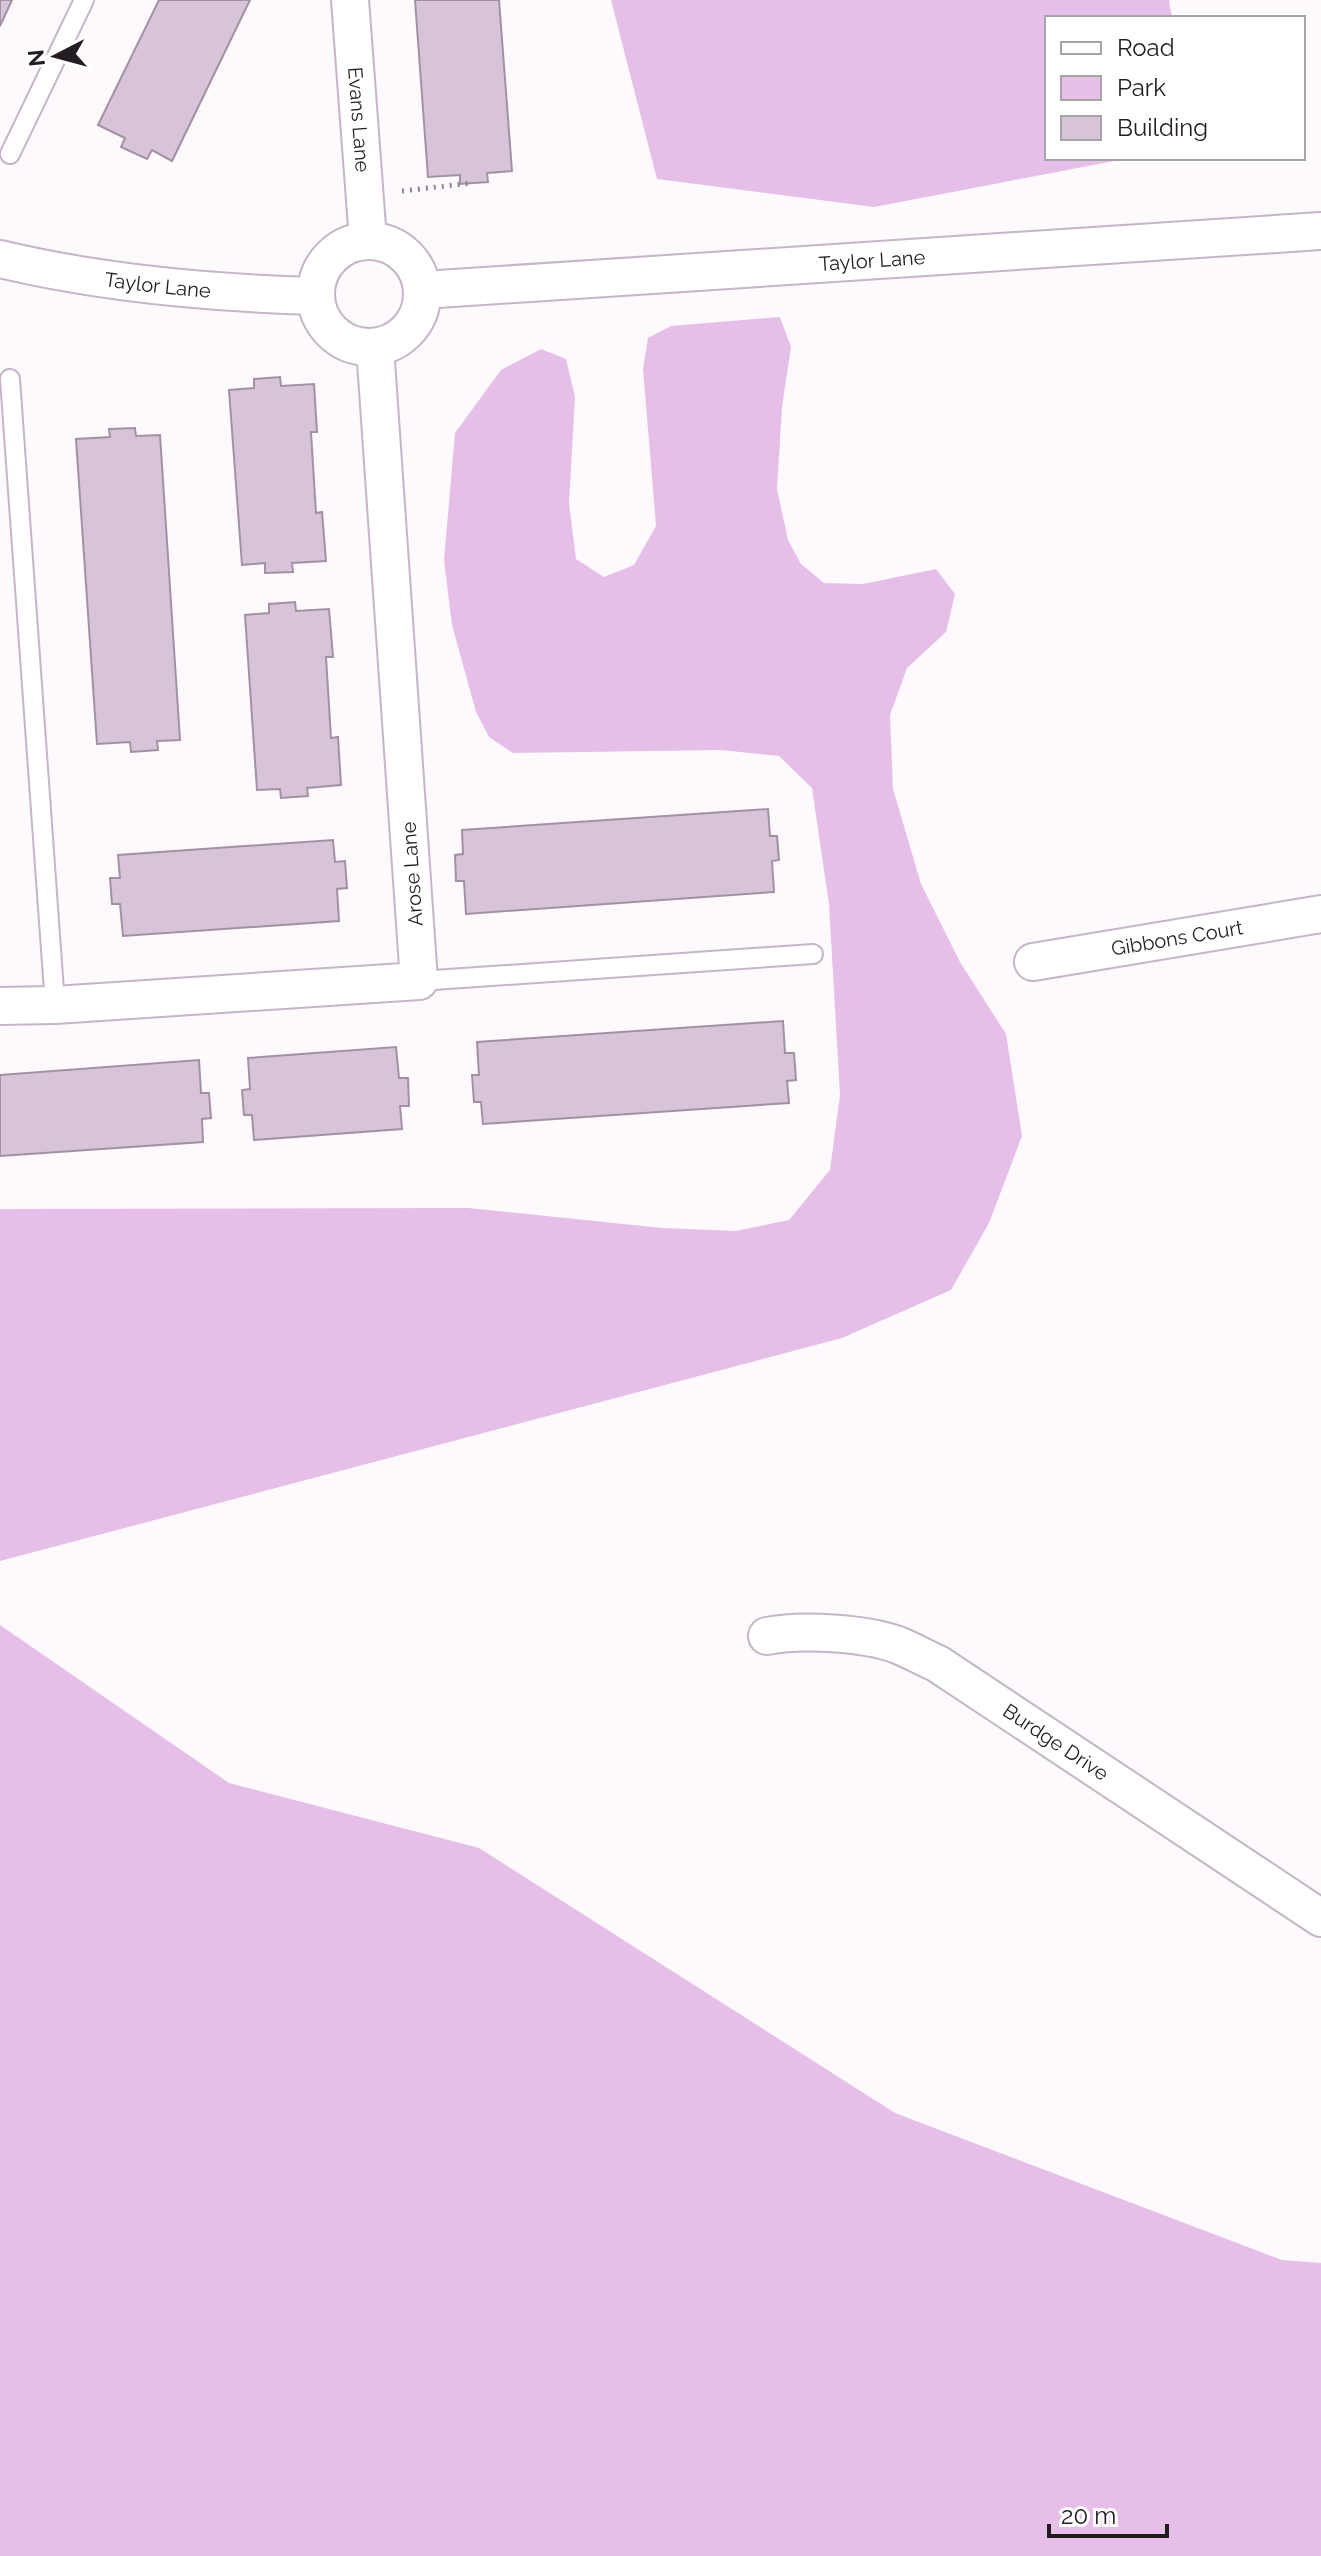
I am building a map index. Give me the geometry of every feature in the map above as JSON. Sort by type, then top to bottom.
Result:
[{"type":"street","name":"Evans Lane","points":[[350,0],[368,240]]},
{"type":"street","name":"Taylor Lane","points":[[423,290],[1321,231]]},
{"type":"street","points":[[368,240],[384,243],[411,260],[423,290],[419,314],[405,335],[375,347],[358,347],[341,340],[328,328],[319,313],[316,296],[318,279],[325,264],[351,244],[368,240]]},
{"type":"street","name":"Taylor Lane","points":[[0,259],[95,279],[169,288],[316,296]]},
{"type":"street","name":"Arose Lane","points":[[375,347],[419,981]]},
{"type":"street","name":"Gibbons Court","points":[[1033,962],[1321,914]]},
{"type":"street","points":[[0,1006],[419,981]]},
{"type":"street","name":"Burdge Drive","points":[[767,1636],[793,1631],[872,1639],[897,1645],[938,1664],[1321,1918]]},
{"type":"lane","points":[[10,154],[84,0]]},
{"type":"lane","points":[[10,379],[55,1005]]},
{"type":"lane","points":[[419,981],[813,954]]},
{"type":"path","points":[[393,192],[472,183]]},
{"type":"green space","points":[[611,0],[1169,0],[1172,16],[1045,16],[1045,160],[1120,160],[874,207],[657,179]]},
{"type":"green space","points":[[780,317],[791,347],[782,407],[777,489],[788,540],[801,564],[824,583],[863,584],[936,569],[955,594],[946,632],[907,668],[890,715],[893,789],[921,884],[960,962],[1006,1034],[1022,1136],[989,1223],[951,1290],[842,1338],[0,1561],[0,1209],[468,1208],[662,1228],[736,1231],[789,1220],[830,1170],[840,1095],[829,904],[812,788],[779,756],[721,750],[513,753],[489,737],[476,712],[452,625],[444,560],[455,433],[501,370],[541,349],[566,359],[575,397],[569,503],[576,559],[604,577],[634,565],[656,526],[643,369],[648,338],[671,326]]},
{"type":"green space","points":[[0,1625],[229,1783],[479,1848],[895,2113],[1282,2260],[1321,2263],[1321,2556],[0,2556]]},
{"type":"building","points":[[0,0],[12,0],[0,26]]},
{"type":"building","points":[[159,0],[250,0],[172,161],[152,150],[147,159],[121,147],[125,138],[98,125]]},
{"type":"building","points":[[415,0],[499,0],[512,171],[487,173],[488,182],[460,184],[460,175],[428,177]]},
{"type":"building","points":[[280,377],[281,386],[314,384],[317,432],[311,432],[316,513],[322,512],[326,561],[292,563],[293,572],[265,573],[265,563],[242,565],[229,390],[254,388],[254,379]]},
{"type":"building","points":[[135,428],[136,436],[160,435],[180,740],[157,741],[158,750],[131,752],[130,742],[97,744],[76,439],[110,437],[109,429]]},
{"type":"building","points":[[295,602],[296,611],[329,609],[333,657],[326,657],[331,738],[338,737],[341,785],[307,788],[308,796],[281,798],[280,789],[257,790],[245,615],[269,613],[269,604]]},
{"type":"building","points":[[768,809],[770,836],[777,836],[779,860],[772,861],[774,892],[466,914],[464,881],[456,881],[455,855],[463,854],[462,830]]},
{"type":"building","points":[[333,840],[335,862],[345,861],[347,888],[337,889],[339,921],[123,936],[120,904],[112,904],[110,878],[120,878],[118,855]]},
{"type":"building","points":[[783,1021],[785,1053],[794,1053],[796,1080],[787,1081],[789,1103],[483,1124],[481,1102],[474,1102],[472,1075],[479,1075],[477,1042]]},
{"type":"building","points":[[396,1047],[399,1078],[408,1078],[409,1106],[400,1106],[402,1129],[254,1140],[252,1115],[244,1115],[242,1090],[250,1089],[248,1058]]},
{"type":"building","points":[[199,1060],[201,1093],[209,1093],[211,1118],[202,1119],[203,1142],[0,1156],[0,1075]]}]
